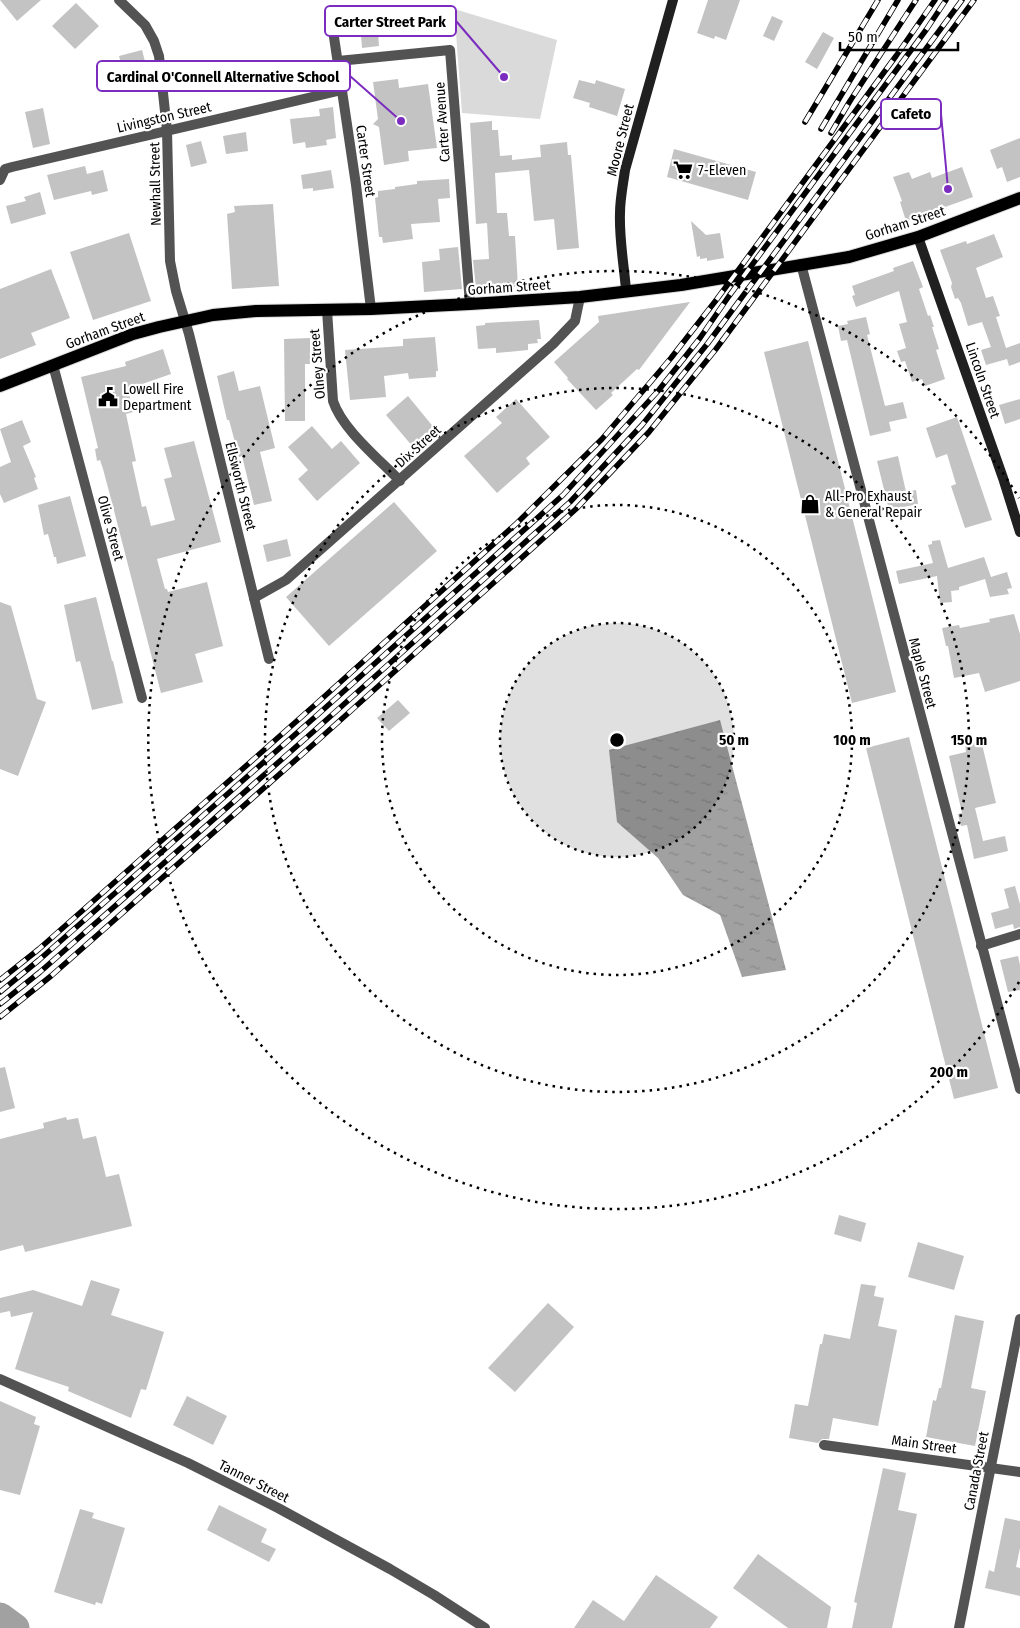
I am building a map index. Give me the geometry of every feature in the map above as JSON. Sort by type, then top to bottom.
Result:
[{"type":"main road","name":"Gorham Street","points":[[0,386],[132,334],[185,320],[235,312],[371,309],[580,297],[626,290],[681,285],[849,256],[918,237],[1020,198]]},
{"type":"street","name":"Newhall Street","points":[[119,0],[145,25],[154,41],[159,56],[167,130],[170,261],[176,291],[185,320]]},
{"type":"street","name":"Moore Street","points":[[626,290],[620,236],[622,192],[632,147],[673,0]]},
{"type":"street","name":"Carter Street","points":[[331,17],[356,185],[371,309]]},
{"type":"street","name":"Carter Avenue","points":[[338,61],[450,50],[470,304]]},
{"type":"street","name":"Livingston Street","points":[[0,180],[5,170],[12,166],[342,90]]},
{"type":"street","name":"Lincoln Street","points":[[918,237],[1003,478],[1020,532]]},
{"type":"street","name":"Maple Street","points":[[801,264],[1020,1089]]},
{"type":"street","name":"Dix Street","points":[[254,598],[286,580],[553,344],[575,321],[580,297]]},
{"type":"street","name":"Olney Street","points":[[327,310],[333,401],[336,411],[352,431],[400,481]]},
{"type":"street","name":"Ellsworth Street","points":[[185,320],[269,659]]},
{"type":"street","name":"Olive Street","points":[[53,365],[142,698]]},
{"type":"street","points":[[981,946],[1020,934]]},
{"type":"street","name":"Canada Street","points":[[959,1628],[1020,1319]]},
{"type":"street","name":"Tanner Street","points":[[0,1379],[188,1463],[278,1508],[434,1594],[485,1628]]},
{"type":"street","name":"Main Street","points":[[824,1445],[1020,1472]]},
{"type":"shaded area","points":[[441,5],[557,40],[540,119],[462,113],[456,33],[443,33]]},
{"type":"water","points":[[720,720],[786,970],[742,977],[720,915],[683,895],[658,858],[617,822],[609,750]]},
{"type":"building","points":[[0,0],[41,0],[17,21]]},
{"type":"building","points":[[708,0],[740,0],[726,40],[715,36],[714,39],[697,33]]},
{"type":"building","points":[[76,3],[99,26],[75,49],[52,26]]},
{"type":"building","points":[[772,16],[783,21],[774,41],[763,36]]},
{"type":"building","points":[[392,18],[393,30],[378,32],[379,46],[362,48],[360,22]]},
{"type":"building","points":[[823,32],[834,38],[817,69],[805,62]]},
{"type":"building","points":[[142,50],[147,69],[141,71],[142,74],[125,79],[119,56]]},
{"type":"building","points":[[398,79],[399,88],[428,84],[437,148],[408,151],[409,161],[384,165],[379,127],[373,124],[378,119],[373,82]]},
{"type":"building","points":[[579,80],[595,84],[596,80],[625,89],[617,116],[589,107],[590,103],[573,98]]},
{"type":"building","points":[[333,107],[336,138],[326,140],[327,145],[306,148],[305,142],[293,144],[290,119],[320,116],[319,109]]},
{"type":"building","points":[[43,108],[50,144],[33,148],[25,112]]},
{"type":"building","points":[[492,121],[492,130],[498,130],[500,156],[512,155],[512,160],[541,157],[540,145],[567,142],[568,155],[571,155],[579,248],[557,250],[554,219],[534,221],[529,170],[495,173],[497,213],[507,213],[509,236],[515,236],[518,286],[514,287],[514,290],[495,291],[495,287],[476,288],[473,260],[489,259],[487,223],[476,224],[470,123]]},
{"type":"building","points":[[246,132],[248,151],[226,154],[223,136]]},
{"type":"building","points":[[1020,138],[1020,177],[1007,182],[1002,167],[997,169],[990,150]]},
{"type":"building","points":[[201,141],[207,163],[191,167],[186,145]]},
{"type":"building","points":[[674,149],[756,172],[748,200],[667,177]]},
{"type":"building","points":[[85,166],[87,174],[103,170],[108,191],[92,195],[91,191],[54,200],[47,175]]},
{"type":"building","points":[[962,167],[973,197],[906,221],[900,202],[902,201],[893,177],[909,172],[912,179],[930,172],[932,178]]},
{"type":"building","points":[[331,170],[334,188],[313,191],[313,188],[303,189],[301,175]]},
{"type":"building","points":[[449,179],[450,198],[438,199],[440,222],[411,224],[413,239],[383,243],[382,237],[379,237],[375,198],[378,197],[378,191],[417,184],[417,181]]},
{"type":"building","points":[[40,192],[46,214],[11,224],[6,206],[26,201],[24,197]]},
{"type":"building","points":[[273,204],[279,286],[232,289],[227,214],[235,212],[234,206]]},
{"type":"building","points":[[691,221],[706,235],[720,233],[724,258],[707,261],[707,258],[700,259],[700,256],[697,257]]},
{"type":"building","points":[[129,233],[151,301],[93,320],[70,252]]},
{"type":"building","points":[[994,234],[1003,257],[976,268],[986,298],[993,296],[1000,316],[996,317],[1006,348],[1020,343],[1020,362],[1009,366],[1007,359],[986,365],[981,350],[991,347],[982,322],[968,326],[961,303],[958,298],[955,299],[951,287],[952,283],[940,250],[966,241],[967,244]]},
{"type":"building","points":[[458,247],[462,289],[424,292],[422,262],[440,260],[439,249]]},
{"type":"building","points":[[913,261],[923,287],[919,289],[928,316],[930,315],[934,327],[932,327],[939,349],[936,350],[945,379],[925,386],[922,379],[912,382],[905,361],[901,362],[897,351],[906,348],[899,324],[907,322],[899,291],[856,307],[852,296],[855,295],[852,286],[894,271],[893,268]]},
{"type":"building","points":[[51,269],[70,318],[31,333],[36,345],[0,359],[0,289]]},
{"type":"building","points":[[690,302],[639,370],[637,369],[611,393],[613,395],[596,410],[554,362],[599,322],[598,316]]},
{"type":"building","points":[[866,317],[870,334],[867,335],[885,406],[903,402],[907,418],[889,422],[891,431],[870,436],[847,340],[841,341],[838,326],[848,324],[847,321]]},
{"type":"building","points":[[539,320],[541,339],[537,339],[538,343],[528,344],[528,350],[496,353],[496,348],[478,349],[476,326],[485,325],[485,323]]},
{"type":"building","points":[[435,337],[438,371],[436,371],[436,377],[409,379],[408,373],[384,376],[386,397],[350,400],[345,350],[403,346],[403,339]]},
{"type":"building","points":[[310,338],[310,364],[305,364],[305,421],[285,421],[284,339]]},
{"type":"building","points":[[808,341],[896,692],[852,703],[764,352]]},
{"type":"building","points":[[163,349],[171,374],[128,389],[133,412],[126,414],[136,461],[132,462],[142,507],[146,506],[151,526],[175,520],[164,479],[172,477],[164,448],[194,441],[221,542],[157,559],[165,589],[168,592],[207,582],[223,646],[195,654],[203,682],[161,693],[103,469],[100,460],[97,461],[95,449],[98,448],[81,377],[126,366],[125,362]]},
{"type":"building","points":[[234,371],[239,391],[260,386],[275,448],[260,452],[272,501],[254,505],[242,456],[239,457],[229,420],[227,420],[217,376]]},
{"type":"building","points":[[408,396],[435,429],[413,447],[386,415]]},
{"type":"building","points":[[516,399],[550,437],[526,458],[530,464],[497,493],[464,456],[502,423],[496,417]]},
{"type":"building","points":[[1020,399],[1020,419],[1005,424],[999,405]]},
{"type":"building","points":[[957,417],[992,520],[965,528],[951,486],[956,484],[947,454],[936,458],[926,428]]},
{"type":"building","points":[[22,420],[31,442],[23,446],[36,477],[34,478],[38,489],[4,503],[0,494],[0,467],[11,462],[0,429]]},
{"type":"building","points":[[312,426],[332,449],[341,441],[360,463],[317,501],[298,479],[308,470],[288,447]]},
{"type":"building","points":[[898,456],[906,492],[916,490],[918,504],[889,510],[877,461]]},
{"type":"building","points":[[70,496],[86,556],[57,564],[48,534],[44,535],[38,505]]},
{"type":"building","points":[[394,502],[437,551],[329,646],[286,597]]},
{"type":"building","points":[[287,539],[291,556],[267,562],[263,545]]},
{"type":"building","points":[[940,540],[948,568],[984,557],[991,577],[1007,572],[1012,588],[1007,589],[1009,594],[990,597],[985,579],[959,587],[959,590],[951,591],[952,602],[940,603],[937,576],[899,584],[896,571],[933,563],[928,545],[932,544],[932,541]]},
{"type":"building","points":[[96,597],[123,703],[92,710],[80,661],[76,662],[64,605]]},
{"type":"building","points":[[0,602],[11,606],[37,699],[46,702],[18,776],[0,769]]},
{"type":"building","points":[[1014,614],[1020,634],[1020,681],[985,692],[979,673],[954,678],[948,646],[946,646],[942,628],[959,625],[960,628],[990,622],[989,619]]},
{"type":"building","points":[[398,700],[410,713],[389,731],[377,718]]},
{"type":"building","points":[[909,737],[998,1088],[954,1099],[866,748]]},
{"type":"building","points":[[981,740],[996,803],[975,808],[983,841],[1005,836],[1008,851],[974,859],[967,825],[961,826],[958,814],[962,813],[949,756],[966,752],[965,744]]},
{"type":"building","points":[[1015,886],[1020,904],[1020,927],[1014,929],[1013,924],[995,929],[991,913],[1009,908],[1004,889]]},
{"type":"building","points":[[1018,956],[1020,990],[1008,992],[1000,960]]},
{"type":"building","points":[[5,1067],[15,1108],[0,1112],[0,1068]]},
{"type":"building","points":[[66,1117],[67,1120],[78,1118],[83,1139],[96,1136],[106,1177],[119,1174],[132,1226],[25,1252],[23,1245],[0,1251],[0,1139],[44,1128],[43,1123]]},
{"type":"building","points":[[839,1215],[866,1223],[861,1242],[834,1234]]},
{"type":"building","points":[[918,1242],[964,1256],[954,1290],[908,1277]]},
{"type":"building","points":[[91,1280],[120,1289],[111,1315],[164,1332],[146,1390],[141,1389],[131,1418],[68,1391],[69,1387],[15,1369],[33,1312],[11,1317],[10,1311],[0,1313],[0,1298],[33,1290],[82,1306]]},
{"type":"building","points":[[861,1284],[876,1286],[874,1296],[884,1298],[878,1326],[897,1330],[878,1426],[833,1418],[829,1439],[822,1439],[818,1443],[789,1438],[795,1404],[808,1406],[820,1344],[822,1344],[824,1334],[850,1339]]},
{"type":"building","points":[[548,1303],[574,1327],[515,1392],[488,1368]]},
{"type":"building","points":[[955,1315],[984,1321],[971,1388],[986,1391],[975,1446],[926,1437],[933,1400],[936,1401],[939,1388],[941,1388]]},
{"type":"building","points":[[187,1396],[227,1416],[213,1445],[173,1425]]},
{"type":"building","points":[[0,1401],[36,1417],[34,1424],[40,1426],[20,1495],[0,1490]]},
{"type":"building","points":[[883,1468],[906,1473],[898,1510],[917,1514],[892,1628],[852,1628],[857,1603],[854,1602]]},
{"type":"building","points":[[219,1505],[267,1529],[261,1542],[276,1549],[269,1562],[207,1530]]},
{"type":"building","points":[[80,1509],[94,1513],[92,1518],[125,1528],[102,1604],[96,1602],[95,1605],[54,1592]]},
{"type":"building","points":[[1005,1518],[1020,1521],[1020,1548],[1016,1567],[1020,1568],[1020,1596],[985,1588],[989,1570],[994,1572]]},
{"type":"building","points":[[758,1554],[831,1607],[827,1628],[788,1628],[733,1588]]},
{"type":"building","points":[[656,1575],[718,1617],[710,1628],[574,1628],[593,1600],[624,1621]]},
{"type":"waterway","points":[[0,1617],[15,1628]]},
{"type":"railway","points":[[805,122],[878,0]]},
{"type":"railway","points":[[821,129],[898,0]]},
{"type":"railway","points":[[831,133],[916,0]]},
{"type":"railway","points":[[0,980],[39,949],[316,704],[517,523],[602,439],[671,358],[717,299],[935,0]]},
{"type":"railway","points":[[0,992],[39,960],[315,717],[563,495],[658,391],[700,338],[946,0]]},
{"type":"railway","points":[[0,1004],[40,972],[314,731],[570,502],[642,425],[708,343],[962,0]]},
{"type":"railway","points":[[0,1017],[51,976],[576,509],[649,432],[716,349],[974,0]]},
{"type":"place","name":"Carter Street Park","points":[[504,77]]},
{"type":"place","name":"Cardinal O'Connell Alternative School","points":[[401,121]]},
{"type":"place","name":"7-Eleven","points":[[683,170]]},
{"type":"place","name":"Cafeto","points":[[948,189]]},
{"type":"place","name":"Lowell Fire Department","points":[[108,397]]},
{"type":"place","name":"All-Pro Exhaust & General Repair","points":[[810,504]]}]
